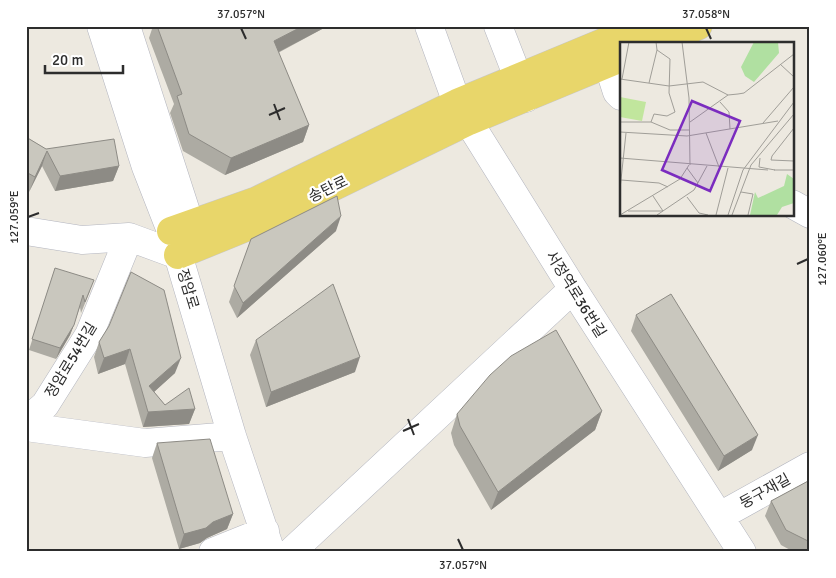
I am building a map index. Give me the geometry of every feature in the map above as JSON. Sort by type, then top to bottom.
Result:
[{"type":"main road","name":"송탄로","points":[[184,240],[256,201],[522,88],[643,26]]},
{"type":"main road","points":[[661,42],[698,26]]},
{"type":"main road","name":"송탄로","points":[[522,88],[615,61]]},
{"type":"street","name":"정암로","points":[[102,26],[146,167],[184,240],[232,436],[268,541]]},
{"type":"street","points":[[26,231],[82,240],[129,237],[184,240],[126,26]]},
{"type":"street","name":"서정역로36번길","points":[[429,26],[463,112],[573,289],[742,552]]},
{"type":"street","points":[[498,26],[522,88]]},
{"type":"street","points":[[615,61],[617,92],[620,95]]},
{"type":"street","points":[[794,205],[810,214]]},
{"type":"street","name":"정암로54번길","points":[[26,421],[44,405],[89,335],[129,237]]},
{"type":"street","points":[[291,552],[573,289]]},
{"type":"street","points":[[26,427],[145,443],[232,436]]},
{"type":"street","name":"둥구재길","points":[[720,516],[810,466]]},
{"type":"street","points":[[214,552],[268,541]]},
{"type":"building","points":[[157,26],[303,26],[274,41],[309,125],[231,158],[189,134],[177,96],[182,94]]},
{"type":"building","points":[[26,137],[46,149],[114,139],[119,166],[60,176],[47,151],[35,177],[26,172]]},
{"type":"building","points":[[337,196],[341,216],[243,303],[234,286],[251,239]]},
{"type":"building","points":[[55,268],[94,280],[85,302],[83,295],[74,325],[60,348],[32,339]]},
{"type":"building","points":[[131,272],[164,290],[181,358],[149,386],[165,405],[189,388],[195,409],[148,412],[130,349],[104,358],[99,342],[109,326]]},
{"type":"building","points":[[333,284],[360,357],[271,392],[256,340]]},
{"type":"building","points":[[671,294],[758,435],[724,456],[636,315]]},
{"type":"building","points":[[556,330],[602,411],[498,492],[460,426],[457,414],[490,375],[511,356]]},
{"type":"building","points":[[210,439],[233,514],[213,522],[206,528],[184,534],[157,443]]},
{"type":"building","points":[[810,480],[810,542],[786,530],[771,501]]}]
